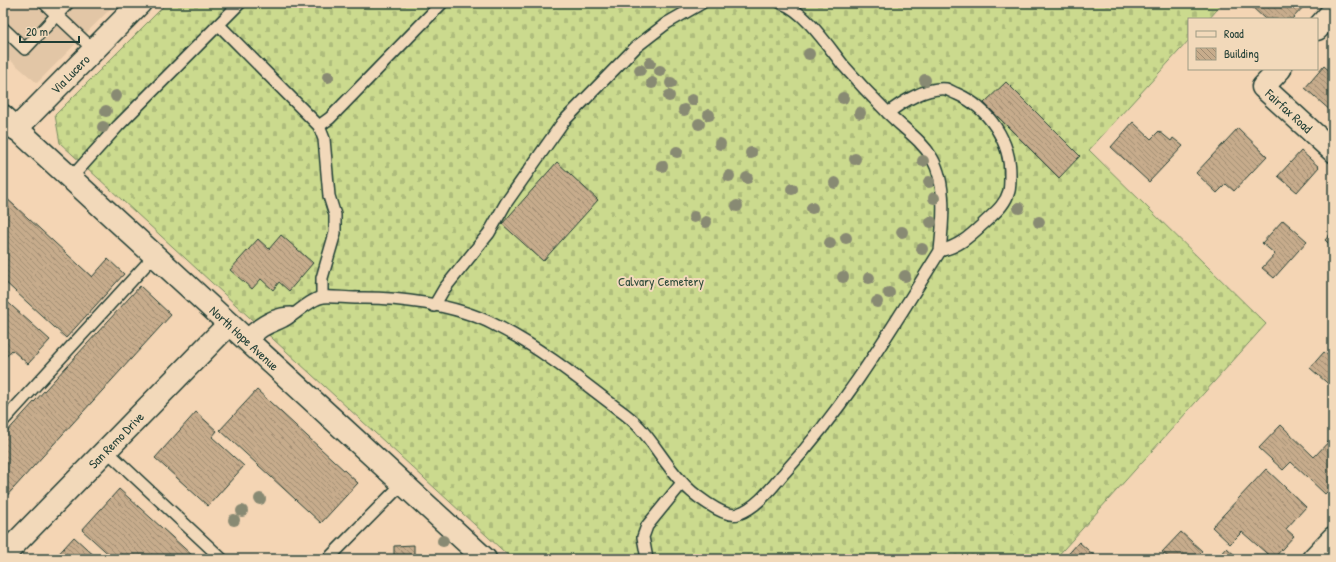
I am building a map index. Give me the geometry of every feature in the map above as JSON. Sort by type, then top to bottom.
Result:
[{"type":"street","name":"Via Lucero","points":[[10,123],[94,50],[140,3]]},
{"type":"street","points":[[1318,28],[1333,11]]},
{"type":"street","name":"Fairfax Road","points":[[1279,70],[1263,87],[1333,151]]},
{"type":"street","name":"North Hope Avenue","points":[[10,123],[485,559]]},
{"type":"street","name":"San Remo Drive","points":[[3,556],[106,450],[241,335]]},
{"type":"street","points":[[1313,559],[1333,538]]},
{"type":"lane","points":[[44,3],[94,50]]},
{"type":"lane","points":[[3,28],[25,49],[68,3]]},
{"type":"lane","points":[[70,178],[118,126],[240,3]]},
{"type":"lane","points":[[319,126],[330,118],[442,3]]},
{"type":"lane","points":[[434,306],[444,289],[490,233],[506,202],[563,122],[636,47],[667,23],[702,3]]},
{"type":"lane","points":[[241,335],[261,322],[284,313],[294,313],[322,297],[377,298],[434,306],[491,323],[536,348],[576,376],[639,427],[682,482],[723,513],[735,515],[747,510],[759,501],[818,436],[868,366],[940,251],[942,212],[940,180],[932,158],[919,141],[888,113],[861,85],[806,21],[786,5],[781,3]]},
{"type":"lane","points":[[218,25],[319,126],[324,139],[329,196],[335,215],[335,233],[322,278],[322,297]]},
{"type":"lane","points":[[888,113],[904,100],[924,92],[946,89],[979,107],[993,123],[1005,142],[1010,164],[1009,191],[1002,206],[956,247],[940,251]]},
{"type":"lane","points":[[3,421],[155,255]]},
{"type":"lane","points":[[106,450],[222,558]]},
{"type":"lane","points":[[647,559],[643,537],[647,526],[682,482]]},
{"type":"lane","points":[[328,559],[403,484]]},
{"type":"shaded area","points":[[3,3],[116,3],[37,83],[3,54]]},
{"type":"green space","name":"Calvary Cemetery","points":[[167,3],[1223,3],[1210,18],[1188,18],[1188,41],[1089,150],[1266,324],[1055,559],[512,559],[60,143],[55,115]]},
{"type":"building","points":[[1254,3],[1307,3],[1293,18],[1264,18],[1251,6]]},
{"type":"building","points":[[1324,66],[1333,74],[1333,113],[1305,88]]},
{"type":"building","points":[[1006,82],[1080,156],[1059,178],[984,103]]},
{"type":"building","points":[[1133,122],[1151,139],[1159,131],[1171,141],[1173,138],[1183,146],[1149,182],[1111,147]]},
{"type":"building","points":[[1238,128],[1267,156],[1234,191],[1226,184],[1217,193],[1196,173]]},
{"type":"building","points":[[1301,151],[1319,167],[1297,192],[1278,176]]},
{"type":"building","points":[[557,162],[598,200],[543,261],[502,224]]},
{"type":"building","points":[[3,195],[92,277],[108,259],[124,274],[66,338],[3,280]]},
{"type":"building","points":[[1283,220],[1307,241],[1274,278],[1262,268],[1275,254],[1262,243]]},
{"type":"building","points":[[1333,231],[1333,248],[1325,240]]},
{"type":"building","points":[[281,235],[313,263],[289,291],[279,282],[273,290],[261,279],[252,289],[230,270],[258,239],[269,249]]},
{"type":"building","points":[[140,286],[171,315],[3,500],[3,436]]},
{"type":"building","points":[[3,298],[50,340],[28,364],[12,350],[3,360]]},
{"type":"building","points":[[1324,352],[1333,360],[1333,388],[1310,368]]},
{"type":"building","points":[[257,390],[358,483],[321,523],[220,430]]},
{"type":"building","points":[[196,412],[217,431],[212,437],[244,466],[208,506],[155,458]]},
{"type":"building","points":[[1281,425],[1314,457],[1333,437],[1333,486],[1325,494],[1291,462],[1283,470],[1259,448]]},
{"type":"building","points":[[1266,469],[1306,507],[1286,529],[1294,536],[1273,559],[1242,532],[1230,544],[1212,527]]},
{"type":"building","points":[[119,489],[194,557],[192,559],[114,559],[82,530]]},
{"type":"building","points":[[1181,532],[1202,551],[1194,559],[1170,559],[1162,552]]},
{"type":"building","points":[[74,537],[98,559],[54,559]]},
{"type":"building","points":[[1079,542],[1098,559],[1064,559]]},
{"type":"building","points":[[414,545],[414,559],[394,559],[394,546]]},
{"type":"building","points":[[1227,548],[1239,559],[1217,559]]}]
